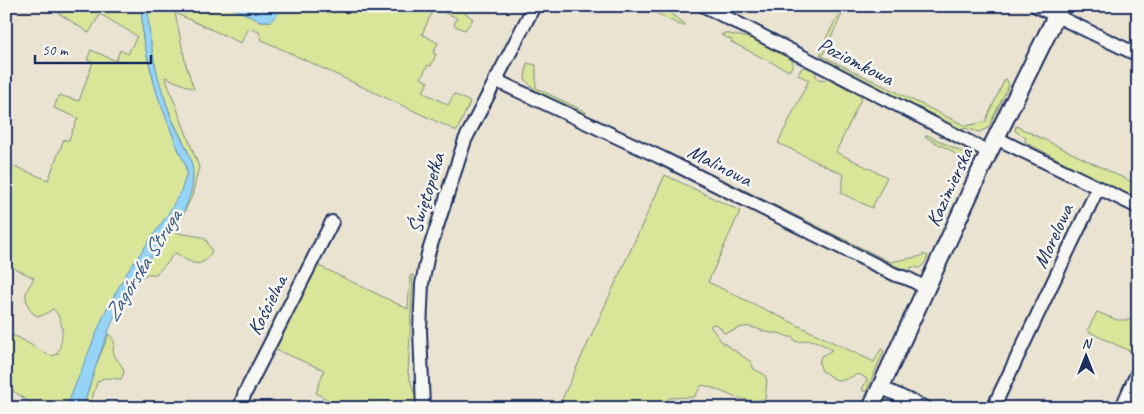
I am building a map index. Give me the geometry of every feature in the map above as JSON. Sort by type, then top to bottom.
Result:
[{"type":"street","name":"Świętopełka","points":[[423,408],[420,330],[422,284],[428,254],[459,154],[534,6]]},
{"type":"street","name":"Poziomkowa","points":[[704,6],[992,145]]},
{"type":"street","points":[[1036,6],[1059,11],[1138,56]]},
{"type":"street","name":"Kazimierska","points":[[871,408],[992,145],[1059,11]]},
{"type":"street","name":"Malinowa","points":[[495,80],[662,158],[812,234],[926,288]]},
{"type":"street","name":"Morelowa","points":[[992,145],[1098,188],[1138,207]]},
{"type":"street","name":"Morelowa","points":[[994,408],[1098,188]]},
{"type":"street","name":"Kościelna","points":[[240,408],[244,395],[332,222]]},
{"type":"street","points":[[1122,408],[1135,385],[1138,371]]},
{"type":"street","points":[[880,387],[926,408]]},
{"type":"green space","points":[[48,6],[141,6],[143,39],[153,79],[185,164],[187,173],[183,186],[190,190],[193,178],[187,149],[172,119],[159,83],[148,31],[148,6],[229,6],[260,21],[271,21],[279,13],[281,6],[459,6],[465,9],[464,12],[473,19],[464,30],[454,25],[457,18],[434,8],[422,34],[438,43],[433,53],[436,54],[431,66],[428,65],[421,78],[428,82],[423,92],[448,105],[454,94],[470,102],[457,131],[262,40],[259,32],[249,28],[241,43],[175,13],[186,65],[194,89],[165,77],[199,167],[192,196],[183,215],[171,230],[205,238],[212,251],[200,263],[186,260],[176,253],[172,255],[169,261],[156,274],[147,274],[135,279],[111,322],[79,408],[38,408],[6,386],[6,333],[18,337],[52,356],[57,354],[61,343],[62,330],[60,319],[53,309],[39,316],[33,313],[29,307],[26,293],[34,278],[6,264],[6,163],[48,180],[64,139],[68,141],[78,118],[54,108],[59,95],[79,101],[93,62],[87,60],[91,50],[116,61],[120,50],[128,54],[137,36],[100,14],[89,33]]},
{"type":"green space","points":[[647,6],[670,6],[669,10],[672,15],[685,25],[680,25],[646,8]]},
{"type":"green space","points":[[844,6],[846,6],[822,56],[966,126],[985,122],[1005,79],[1009,85],[988,128],[979,132],[964,128],[962,131],[821,60],[822,48]]},
{"type":"green space","points":[[725,33],[758,40],[792,57],[793,65],[789,71],[731,42],[732,40],[721,35]]},
{"type":"green space","points":[[527,63],[536,65],[536,88],[586,112],[584,116],[552,101],[530,86],[525,79]]},
{"type":"green space","points":[[808,65],[815,67],[818,79],[834,81],[862,97],[836,152],[887,177],[872,208],[841,193],[844,175],[778,143],[809,80],[798,75],[801,69]]},
{"type":"green space","points":[[1016,126],[1138,185],[1138,201],[1025,142],[1026,138],[1015,131]]},
{"type":"green space","points":[[927,135],[964,153],[969,165],[965,164],[952,151],[925,137]]},
{"type":"green space","points":[[665,175],[740,211],[708,282],[874,362],[881,349],[884,351],[866,392],[862,390],[867,379],[859,374],[840,380],[834,379],[822,371],[819,363],[821,356],[832,350],[817,342],[808,340],[797,342],[793,337],[751,327],[744,327],[724,333],[719,326],[713,324],[710,326],[722,342],[751,362],[754,369],[765,375],[767,381],[765,399],[740,399],[702,385],[694,397],[669,398],[664,408],[558,408]]},
{"type":"green space","points":[[724,180],[890,262],[922,256],[923,254],[928,256],[920,268],[911,267],[909,271],[899,267],[893,268],[723,182]]},
{"type":"green space","points":[[317,265],[408,309],[410,276],[413,275],[408,373],[419,408],[331,408],[333,403],[316,393],[324,370],[274,349],[262,374],[260,372]]},
{"type":"green space","points":[[1097,312],[1117,320],[1136,320],[1138,317],[1138,355],[1087,331]]},
{"type":"green space","points":[[109,334],[114,343],[114,354],[124,373],[121,379],[104,378],[97,382],[91,402],[84,403],[96,365]]},
{"type":"water","name":"Zagórska Struga","points":[[141,6],[148,6],[150,35],[162,90],[171,117],[191,159],[193,173],[192,188],[188,202],[181,215],[146,263],[117,312],[101,351],[83,408],[66,408],[105,312],[126,274],[168,214],[181,191],[187,173],[157,94],[143,39]]},
{"type":"water","points":[[229,6],[281,6],[279,13],[271,21],[260,21]]}]
